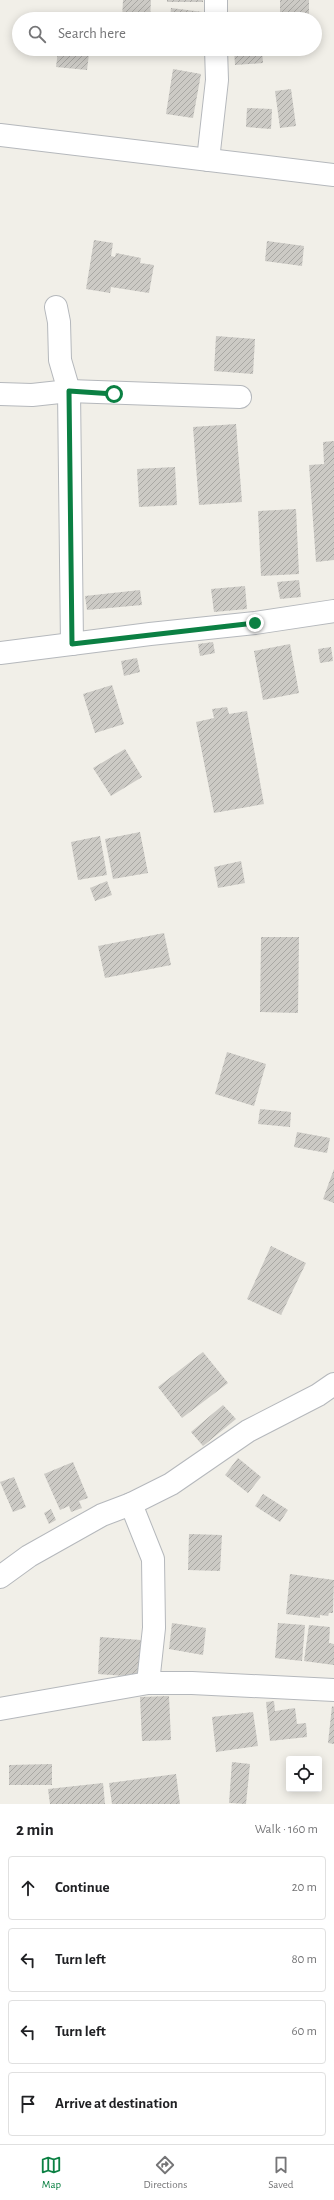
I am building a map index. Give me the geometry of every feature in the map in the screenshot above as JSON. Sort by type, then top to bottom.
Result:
[{"type":"street","points":[[216,0],[216,12]]},
{"type":"street","points":[[208,160],[217,80],[216,56]]},
{"type":"street","points":[[0,135],[334,175]]},
{"type":"street","points":[[56,307],[59,322],[60,360],[69,391],[72,644]]},
{"type":"street","points":[[0,394],[32,395],[69,391],[240,397]]},
{"type":"street","points":[[0,654],[72,644],[255,623],[334,611]]},
{"type":"street","points":[[0,1577],[29,1556],[102,1515],[131,1504],[171,1484],[248,1431],[318,1395],[334,1384]]},
{"type":"street","points":[[131,1504],[153,1559],[154,1628],[148,1683]]},
{"type":"street","points":[[0,1709],[148,1683],[192,1683],[334,1690]]},
{"type":"building","points":[[123,0],[151,0],[150,12],[122,12]]},
{"type":"building","points":[[167,0],[203,0],[203,2],[167,2]]},
{"type":"building","points":[[280,0],[309,0],[309,12],[280,12]]},
{"type":"building","points":[[171,8],[203,12],[171,12]]},
{"type":"building","points":[[57,56],[89,56],[87,70],[56,67]]},
{"type":"building","points":[[234,56],[262,56],[263,63],[235,65]]},
{"type":"building","points":[[173,69],[201,74],[193,118],[166,114]]},
{"type":"building","points":[[291,89],[296,126],[280,128],[275,91]]},
{"type":"building","points":[[247,108],[272,109],[271,129],[246,127]]},
{"type":"building","points":[[94,240],[113,243],[111,256],[115,257],[116,253],[141,258],[140,263],[154,265],[149,293],[111,287],[110,293],[86,289]]},
{"type":"building","points":[[267,241],[304,246],[302,266],[265,261]]},
{"type":"building","points":[[216,336],[255,339],[253,374],[214,371]]},
{"type":"building","points":[[236,424],[242,502],[199,505],[193,427]]},
{"type":"building","points":[[334,441],[334,560],[316,562],[309,465],[324,464],[323,442]]},
{"type":"building","points":[[175,467],[177,505],[139,507],[137,469]]},
{"type":"building","points":[[296,509],[299,574],[261,576],[258,511]]},
{"type":"building","points":[[299,580],[301,597],[280,599],[277,582]]},
{"type":"building","points":[[245,586],[247,609],[214,612],[211,589]]},
{"type":"building","points":[[140,590],[142,605],[87,610],[85,596]]},
{"type":"building","points":[[213,642],[215,653],[200,656],[198,644]]},
{"type":"building","points":[[290,644],[299,693],[263,700],[254,651]]},
{"type":"building","points":[[331,647],[333,661],[320,663],[318,649]]},
{"type":"building","points":[[137,658],[140,672],[124,676],[121,661]]},
{"type":"building","points":[[112,685],[124,724],[95,733],[83,694]]},
{"type":"building","points":[[227,707],[229,714],[247,711],[264,804],[214,813],[196,722],[214,718],[212,709]]},
{"type":"building","points":[[125,749],[142,777],[111,796],[93,768]]},
{"type":"building","points":[[140,832],[148,873],[113,879],[105,839]]},
{"type":"building","points":[[100,836],[107,875],[78,880],[71,842]]},
{"type":"building","points":[[241,861],[245,883],[218,888],[214,867]]},
{"type":"building","points":[[107,881],[112,895],[95,901],[90,888]]},
{"type":"building","points":[[164,933],[171,965],[105,978],[98,946]]},
{"type":"building","points":[[261,937],[299,937],[298,1013],[260,1012]]},
{"type":"building","points":[[227,1052],[266,1064],[254,1106],[215,1094]]},
{"type":"building","points":[[260,1109],[291,1112],[290,1127],[258,1124]]},
{"type":"building","points":[[297,1132],[330,1138],[327,1153],[294,1147]]},
{"type":"building","points":[[334,1169],[334,1203],[323,1199]]},
{"type":"building","points":[[271,1246],[306,1263],[281,1315],[247,1299]]},
{"type":"building","points":[[203,1352],[228,1383],[182,1418],[158,1387]]},
{"type":"building","points":[[223,1405],[236,1419],[203,1446],[191,1432]]},
{"type":"building","points":[[238,1458],[261,1477],[248,1493],[225,1475]]},
{"type":"building","points":[[73,1462],[88,1498],[79,1501],[82,1508],[71,1512],[69,1506],[60,1510],[44,1474]]},
{"type":"building","points":[[14,1477],[26,1507],[13,1512],[0,1482]]},
{"type":"building","points":[[263,1494],[288,1510],[280,1522],[255,1506]]},
{"type":"building","points":[[51,1509],[56,1520],[49,1524],[44,1513]]},
{"type":"building","points":[[189,1534],[222,1535],[220,1571],[188,1570]]},
{"type":"building","points":[[290,1574],[334,1580],[333,1613],[329,1613],[328,1616],[320,1615],[320,1618],[286,1614]]},
{"type":"building","points":[[172,1623],[206,1628],[203,1655],[169,1649]]},
{"type":"building","points":[[278,1623],[305,1625],[302,1661],[275,1658]]},
{"type":"building","points":[[309,1625],[330,1627],[329,1643],[334,1644],[334,1665],[304,1661]]},
{"type":"building","points":[[100,1637],[141,1640],[139,1677],[98,1674]]},
{"type":"building","points":[[169,1696],[171,1740],[142,1741],[140,1697]]},
{"type":"building","points":[[274,1701],[275,1711],[295,1708],[297,1724],[306,1723],[307,1737],[270,1741],[266,1702]]},
{"type":"building","points":[[332,1706],[334,1707],[334,1744],[328,1743]]},
{"type":"building","points":[[253,1712],[258,1746],[216,1752],[212,1717]]},
{"type":"building","points":[[232,1762],[250,1764],[246,1804],[229,1803]]},
{"type":"building","points":[[52,1764],[52,1785],[9,1785],[9,1765]]},
{"type":"building","points":[[176,1774],[180,1804],[112,1804],[109,1783]]},
{"type":"building","points":[[103,1783],[105,1804],[50,1804],[48,1789]]},
{"type":"route","points":[[114,394],[69,391],[72,644],[255,623]]}]
